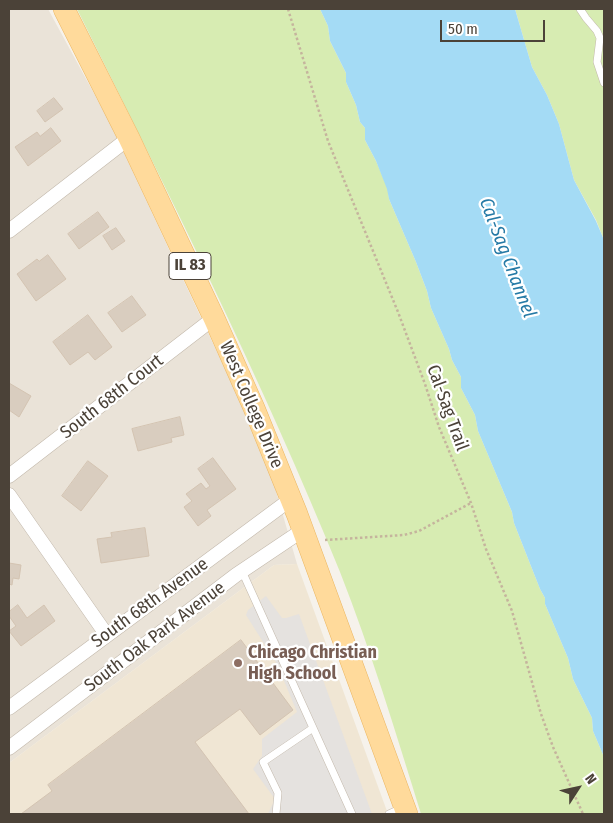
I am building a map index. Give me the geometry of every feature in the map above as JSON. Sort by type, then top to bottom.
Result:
[{"type":"main road","name":"West College Drive","points":[[64,9],[129,138],[214,318],[254,408],[306,538],[400,812]]},
{"type":"street","points":[[9,230],[129,138]]},
{"type":"street","name":"South 68th Court","points":[[9,476],[214,318]]},
{"type":"street","points":[[9,495],[106,634]]},
{"type":"street","name":"South 68th Avenue","points":[[9,708],[106,634],[291,499]]},
{"type":"street","name":"South Oak Park Avenue","points":[[9,748],[242,571],[306,538]]},
{"type":"lane","points":[[580,9],[597,31],[600,38],[597,62],[604,84]]},
{"type":"lane","points":[[242,571],[352,814]]},
{"type":"lane","points":[[276,814],[278,793],[263,762],[313,728]]},
{"type":"path","name":"Cal-Sag Trail","points":[[288,9],[328,141],[398,312],[440,427],[471,504],[486,549],[512,611],[541,714],[553,747],[584,814]]},
{"type":"path","points":[[306,538],[325,540],[404,535],[419,530],[471,504]]},
{"type":"shaded area","points":[[9,9],[48,9],[109,121],[247,416],[272,477],[297,564],[274,565],[9,763]]},
{"type":"shaded area","name":"Chicago Christian High School","points":[[297,564],[388,814],[9,814],[9,763],[274,565]]},
{"type":"shaded area","points":[[266,596],[282,618],[299,614],[372,814],[268,814],[275,799],[253,769],[262,756],[262,739],[297,712],[277,664],[246,615],[248,610]]},
{"type":"green space","points":[[77,9],[320,9],[328,26],[330,41],[346,73],[346,82],[356,105],[360,122],[365,128],[365,140],[388,189],[389,199],[416,262],[431,308],[461,377],[461,388],[475,415],[478,431],[512,512],[514,523],[545,598],[545,604],[568,658],[573,679],[592,718],[593,731],[604,757],[604,814],[421,814],[362,632],[340,572],[310,500],[214,288]]},
{"type":"green space","points":[[515,9],[604,9],[604,240],[596,220],[574,180],[559,124],[547,95],[532,67]]},
{"type":"water","name":"Cal-Sag Channel","points":[[320,9],[515,9],[532,67],[547,95],[559,124],[574,180],[604,240],[604,757],[593,731],[592,718],[573,679],[568,658],[545,604],[545,598],[514,523],[512,512],[478,431],[475,415],[461,388],[461,377],[431,308],[427,291],[389,199],[376,161],[365,140],[365,128],[360,122],[356,105],[346,82],[346,73],[330,41],[328,26]]},
{"type":"building","points":[[54,98],[63,109],[45,122],[37,111]]},
{"type":"building","points":[[51,128],[61,141],[28,166],[15,147],[37,132],[40,136]]},
{"type":"building","points":[[98,212],[109,227],[79,249],[68,234]]},
{"type":"building","points":[[116,228],[125,241],[112,250],[103,236]]},
{"type":"building","points":[[48,255],[66,279],[36,301],[17,274],[37,259],[39,261]]},
{"type":"building","points":[[132,296],[146,315],[122,332],[108,313]]},
{"type":"building","points":[[88,315],[112,347],[95,360],[88,352],[70,365],[53,342]]},
{"type":"building","points":[[9,383],[31,396],[19,417],[9,410]]},
{"type":"building","points":[[180,417],[184,435],[171,438],[172,442],[138,451],[132,429]]},
{"type":"building","points":[[213,458],[236,489],[207,510],[211,516],[198,526],[184,507],[192,501],[186,494],[201,483],[206,489],[210,486],[198,469]]},
{"type":"building","points":[[88,461],[108,476],[81,511],[62,496]]},
{"type":"building","points":[[145,528],[149,556],[101,563],[97,539],[112,537],[111,533]]},
{"type":"building","points":[[9,563],[21,565],[19,579],[13,578],[12,585],[9,584]]},
{"type":"building","points":[[18,605],[27,618],[44,605],[55,621],[21,646],[9,631],[16,626],[9,616],[9,612]]},
{"type":"building","name":"Chicago Christian High School","points":[[241,640],[293,710],[260,735],[240,709],[195,742],[249,814],[21,814],[52,791],[48,785]]},
{"type":"place","name":"Chicago Christian High School","points":[[238,663]]}]
